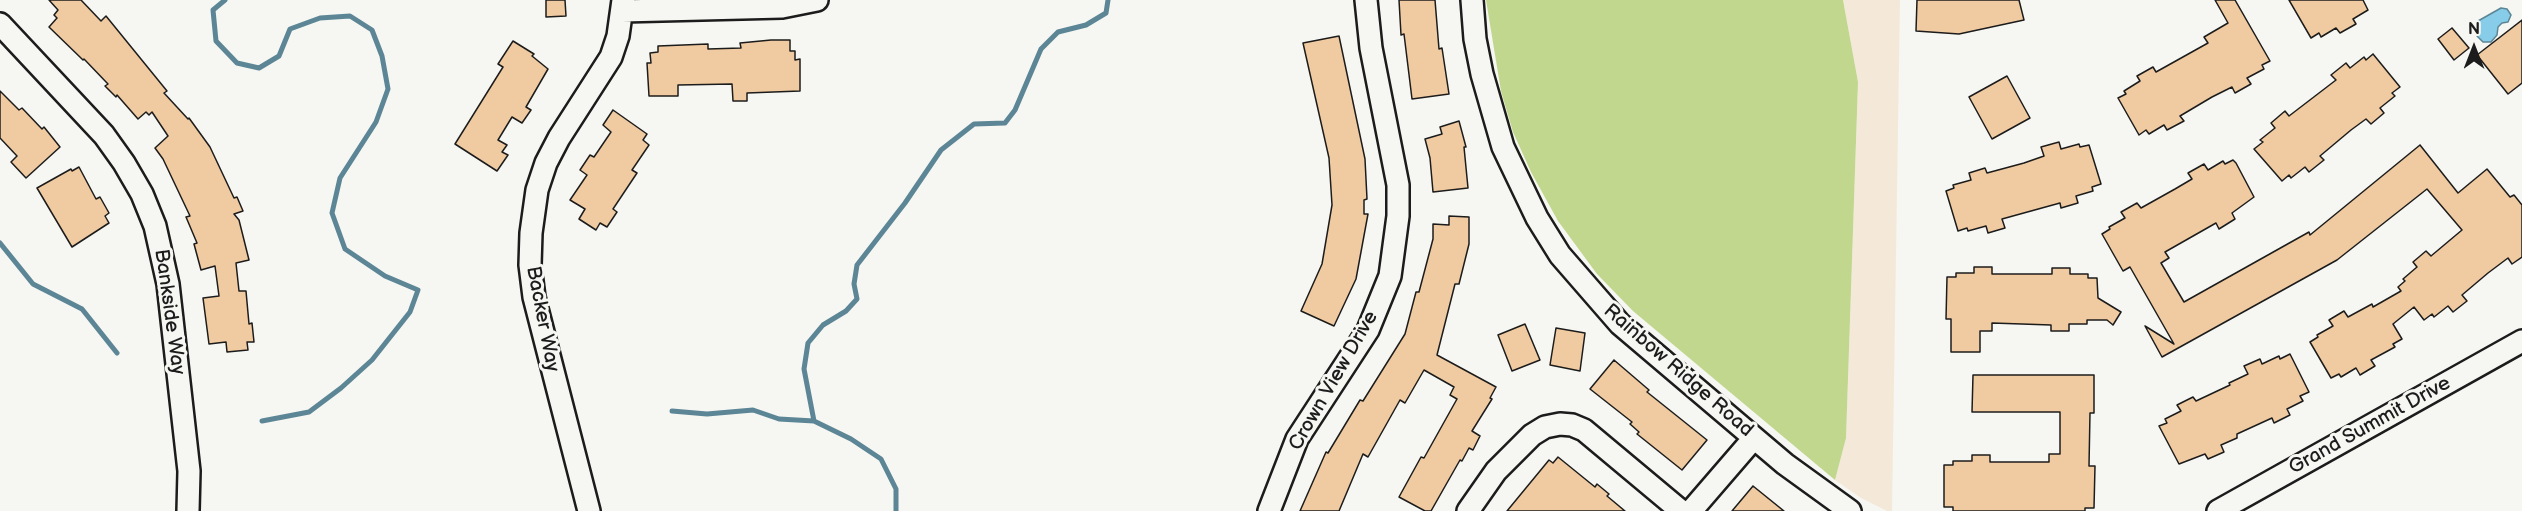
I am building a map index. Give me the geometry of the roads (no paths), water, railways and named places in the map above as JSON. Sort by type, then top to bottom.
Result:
[{"type":"street","points":[[623,6],[782,7],[818,0]]},
{"type":"street","name":"Crown View Drive","points":[[1269,511],[1297,439],[1368,330],[1390,276],[1398,216],[1398,185],[1371,48],[1366,0]]},
{"type":"street","name":"Rainbow Ridge Road","points":[[1472,0],[1475,39],[1491,111],[1503,147],[1537,218],[1560,255],[1620,324],[1785,464],[1850,511]]},
{"type":"street","name":"Backer Way","points":[[589,511],[534,297],[530,265],[531,233],[537,190],[546,163],[559,138],[611,57],[618,36],[623,6]]},
{"type":"street","name":"Bankside Way","points":[[0,24],[104,135],[142,194],[155,226],[168,284],[189,471],[188,511]]},
{"type":"street","name":"Grand Summit Drive","points":[[2218,511],[2522,341]]},
{"type":"street","points":[[1468,511],[1496,471],[1532,435],[1545,427],[1560,423],[1584,430],[1681,511]]},
{"type":"street","points":[[1691,511],[1754,438]]},
{"type":"water","points":[[2501,8],[2507,9],[2511,15],[2508,22],[2498,27],[2497,35],[2491,42],[2483,42],[2475,30],[2478,21]]},
{"type":"waterway","points":[[225,0],[213,10],[216,41],[237,63],[259,68],[279,56],[290,29],[320,18],[350,16],[372,30],[382,56],[388,89],[376,122],[340,178],[332,213],[345,249],[385,276],[418,290],[410,312],[372,360],[341,388],[309,412],[262,421]]},
{"type":"waterway","points":[[896,511],[896,489],[881,459],[851,439],[814,421],[804,369],[808,343],[823,325],[846,311],[857,299],[854,284],[857,265],[905,203],[941,150],[974,124],[1005,123],[1015,110],[1041,49],[1058,32],[1086,25],[1106,13],[1108,0]]},
{"type":"waterway","points":[[0,243],[33,284],[82,309],[117,353]]},
{"type":"waterway","points":[[672,411],[707,414],[753,410],[779,419],[814,421]]}]
